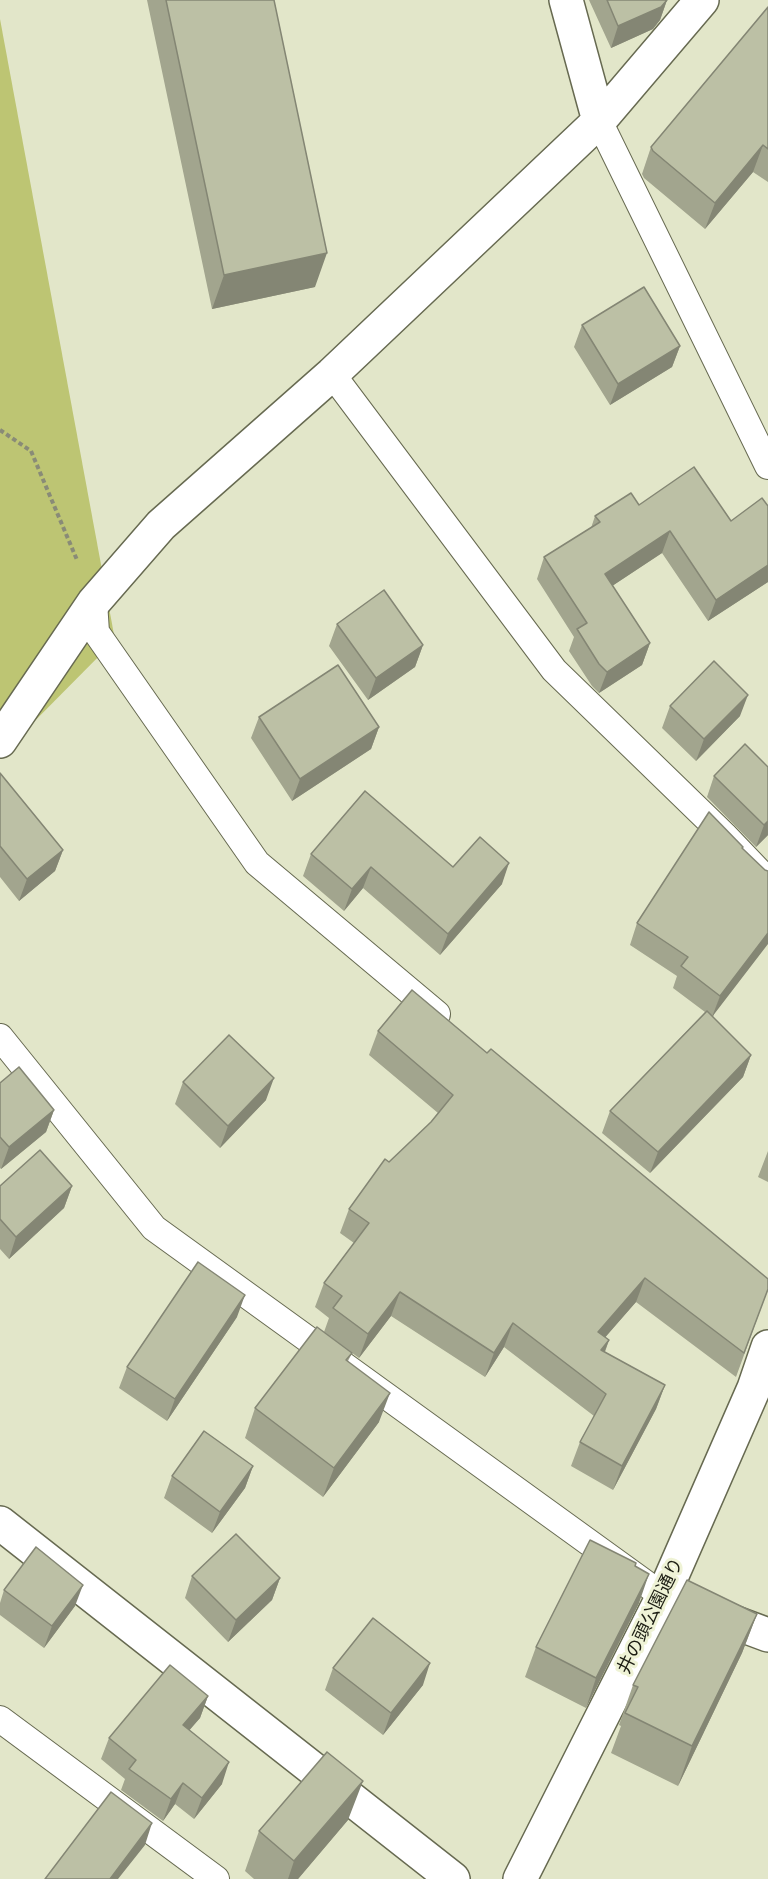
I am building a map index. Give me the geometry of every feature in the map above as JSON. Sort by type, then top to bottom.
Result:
[{"type":"street","points":[[566,0],[599,121]]},
{"type":"street","points":[[0,741],[94,602],[161,525],[332,374],[599,121],[702,0]]},
{"type":"street","name":"井の頭公園通り","points":[[520,1879],[663,1596],[761,1388],[768,1347]]},
{"type":"street","points":[[0,1523],[453,1879]]},
{"type":"street","points":[[663,1596],[768,1635]]},
{"type":"lane","points":[[599,121],[768,466]]},
{"type":"lane","points":[[332,374],[554,670],[768,881]]},
{"type":"lane","points":[[94,602],[96,632],[257,863],[458,1031]]},
{"type":"lane","points":[[0,1037],[154,1228],[663,1596]]},
{"type":"lane","points":[[0,1719],[216,1879]]},
{"type":"path","points":[[0,430],[31,451],[94,602]]},
{"type":"green space","points":[[0,19],[115,640],[0,756]]},
{"type":"building","points":[[166,0],[274,0],[327,253],[224,275]]},
{"type":"building","points":[[607,0],[667,0],[661,7],[618,26]]},
{"type":"building","points":[[768,7],[768,149],[763,145],[715,203],[651,147]]},
{"type":"building","points":[[644,287],[680,346],[618,384],[582,325]]},
{"type":"building","points":[[694,467],[731,521],[762,498],[768,506],[768,565],[716,600],[670,531],[605,574],[650,643],[607,672],[599,664],[577,629],[587,623],[544,557],[600,522],[595,516],[631,493],[639,505]]},
{"type":"building","points":[[384,590],[423,645],[376,678],[337,624]]},
{"type":"building","points":[[714,661],[748,695],[704,739],[670,706]]},
{"type":"building","points":[[338,665],[379,727],[300,779],[259,717]]},
{"type":"building","points":[[745,744],[768,767],[768,821],[764,825],[714,776]]},
{"type":"building","points":[[0,773],[63,850],[27,879],[0,846]]},
{"type":"building","points":[[365,791],[453,867],[480,837],[509,863],[448,934],[371,867],[352,889],[311,854]]},
{"type":"building","points":[[709,812],[742,848],[768,871],[768,933],[720,996],[681,966],[688,957],[637,923]]},
{"type":"building","points":[[412,990],[487,1053],[491,1049],[768,1279],[768,1289],[744,1353],[645,1278],[598,1332],[609,1340],[601,1350],[665,1385],[622,1466],[580,1442],[606,1394],[513,1323],[494,1353],[400,1292],[368,1334],[333,1308],[342,1296],[324,1283],[369,1223],[349,1209],[385,1159],[389,1162],[431,1122],[453,1095],[378,1031]]},
{"type":"building","points":[[707,1011],[751,1055],[658,1152],[610,1111]]},
{"type":"building","points":[[229,1035],[274,1078],[228,1126],[183,1082]]},
{"type":"building","points":[[19,1067],[54,1110],[9,1147],[0,1137],[0,1083]]},
{"type":"building","points":[[40,1150],[72,1186],[16,1237],[0,1219],[0,1186]]},
{"type":"building","points":[[198,1262],[245,1295],[175,1399],[127,1367]]},
{"type":"building","points":[[317,1327],[352,1353],[346,1360],[390,1393],[334,1468],[255,1408]]},
{"type":"building","points":[[204,1431],[253,1466],[220,1512],[172,1476]]},
{"type":"building","points":[[236,1534],[280,1578],[236,1620],[192,1576]]},
{"type":"building","points":[[590,1540],[636,1563],[635,1566],[649,1574],[596,1678],[536,1647]]},
{"type":"building","points":[[36,1547],[83,1585],[52,1626],[4,1590]]},
{"type":"building","points":[[687,1580],[757,1614],[692,1746],[625,1713],[638,1687],[633,1685]]},
{"type":"building","points":[[373,1618],[430,1663],[391,1713],[333,1668]]},
{"type":"building","points":[[170,1665],[208,1696],[183,1725],[229,1762],[202,1798],[183,1783],[171,1799],[129,1769],[136,1760],[109,1738]]},
{"type":"building","points":[[327,1752],[363,1781],[294,1861],[259,1831]]},
{"type":"building","points":[[111,1792],[152,1823],[110,1879],[45,1879]]}]
